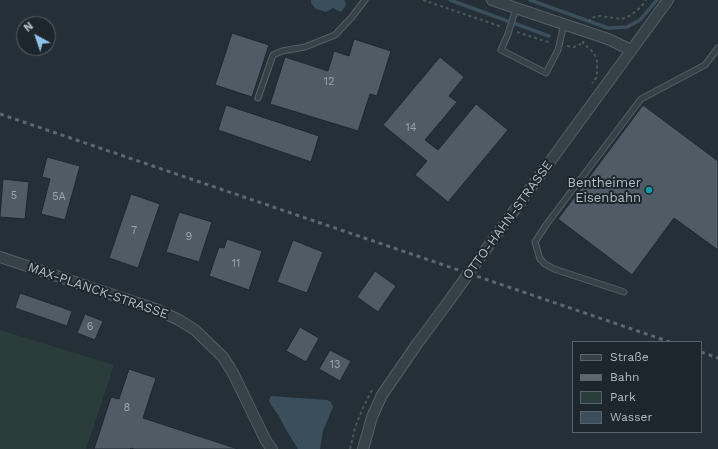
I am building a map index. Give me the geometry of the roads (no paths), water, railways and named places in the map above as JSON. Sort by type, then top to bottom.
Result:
[{"type":"street","points":[[492,0],[608,39],[632,50]]},
{"type":"street","name":"OTTO-HAHN-STRASSE","points":[[363,449],[372,417],[382,395],[417,344],[668,0]]},
{"type":"street","name":"MAX-PLANCK-STRASSE","points":[[0,258],[158,310],[195,330],[217,352],[233,372],[259,427],[272,449]]},
{"type":"lane","points":[[258,98],[273,55],[282,50],[305,47],[334,35],[351,18],[365,0]]},
{"type":"lane","points":[[516,8],[508,34],[501,50],[546,74],[558,50],[564,24]]},
{"type":"lane","points":[[624,292],[554,269],[545,264],[540,259],[535,242],[546,225],[641,99],[705,65],[718,48]]},
{"type":"water","points":[[311,0],[344,0],[346,3],[341,12],[333,8],[326,12],[316,9],[311,3]]},
{"type":"water","points":[[271,396],[327,400],[331,402],[333,407],[323,431],[320,449],[298,449],[271,405],[269,400]]},
{"type":"waterway","points":[[450,0],[549,36]]},
{"type":"waterway","points":[[530,0],[608,28],[627,27],[640,20],[657,0]]},
{"type":"railway","points":[[0,114],[667,341]]},
{"type":"railway","points":[[702,352],[718,358]]},
{"type":"place","name":"Bentheimer Eisenbahn","points":[[649,190]]}]
